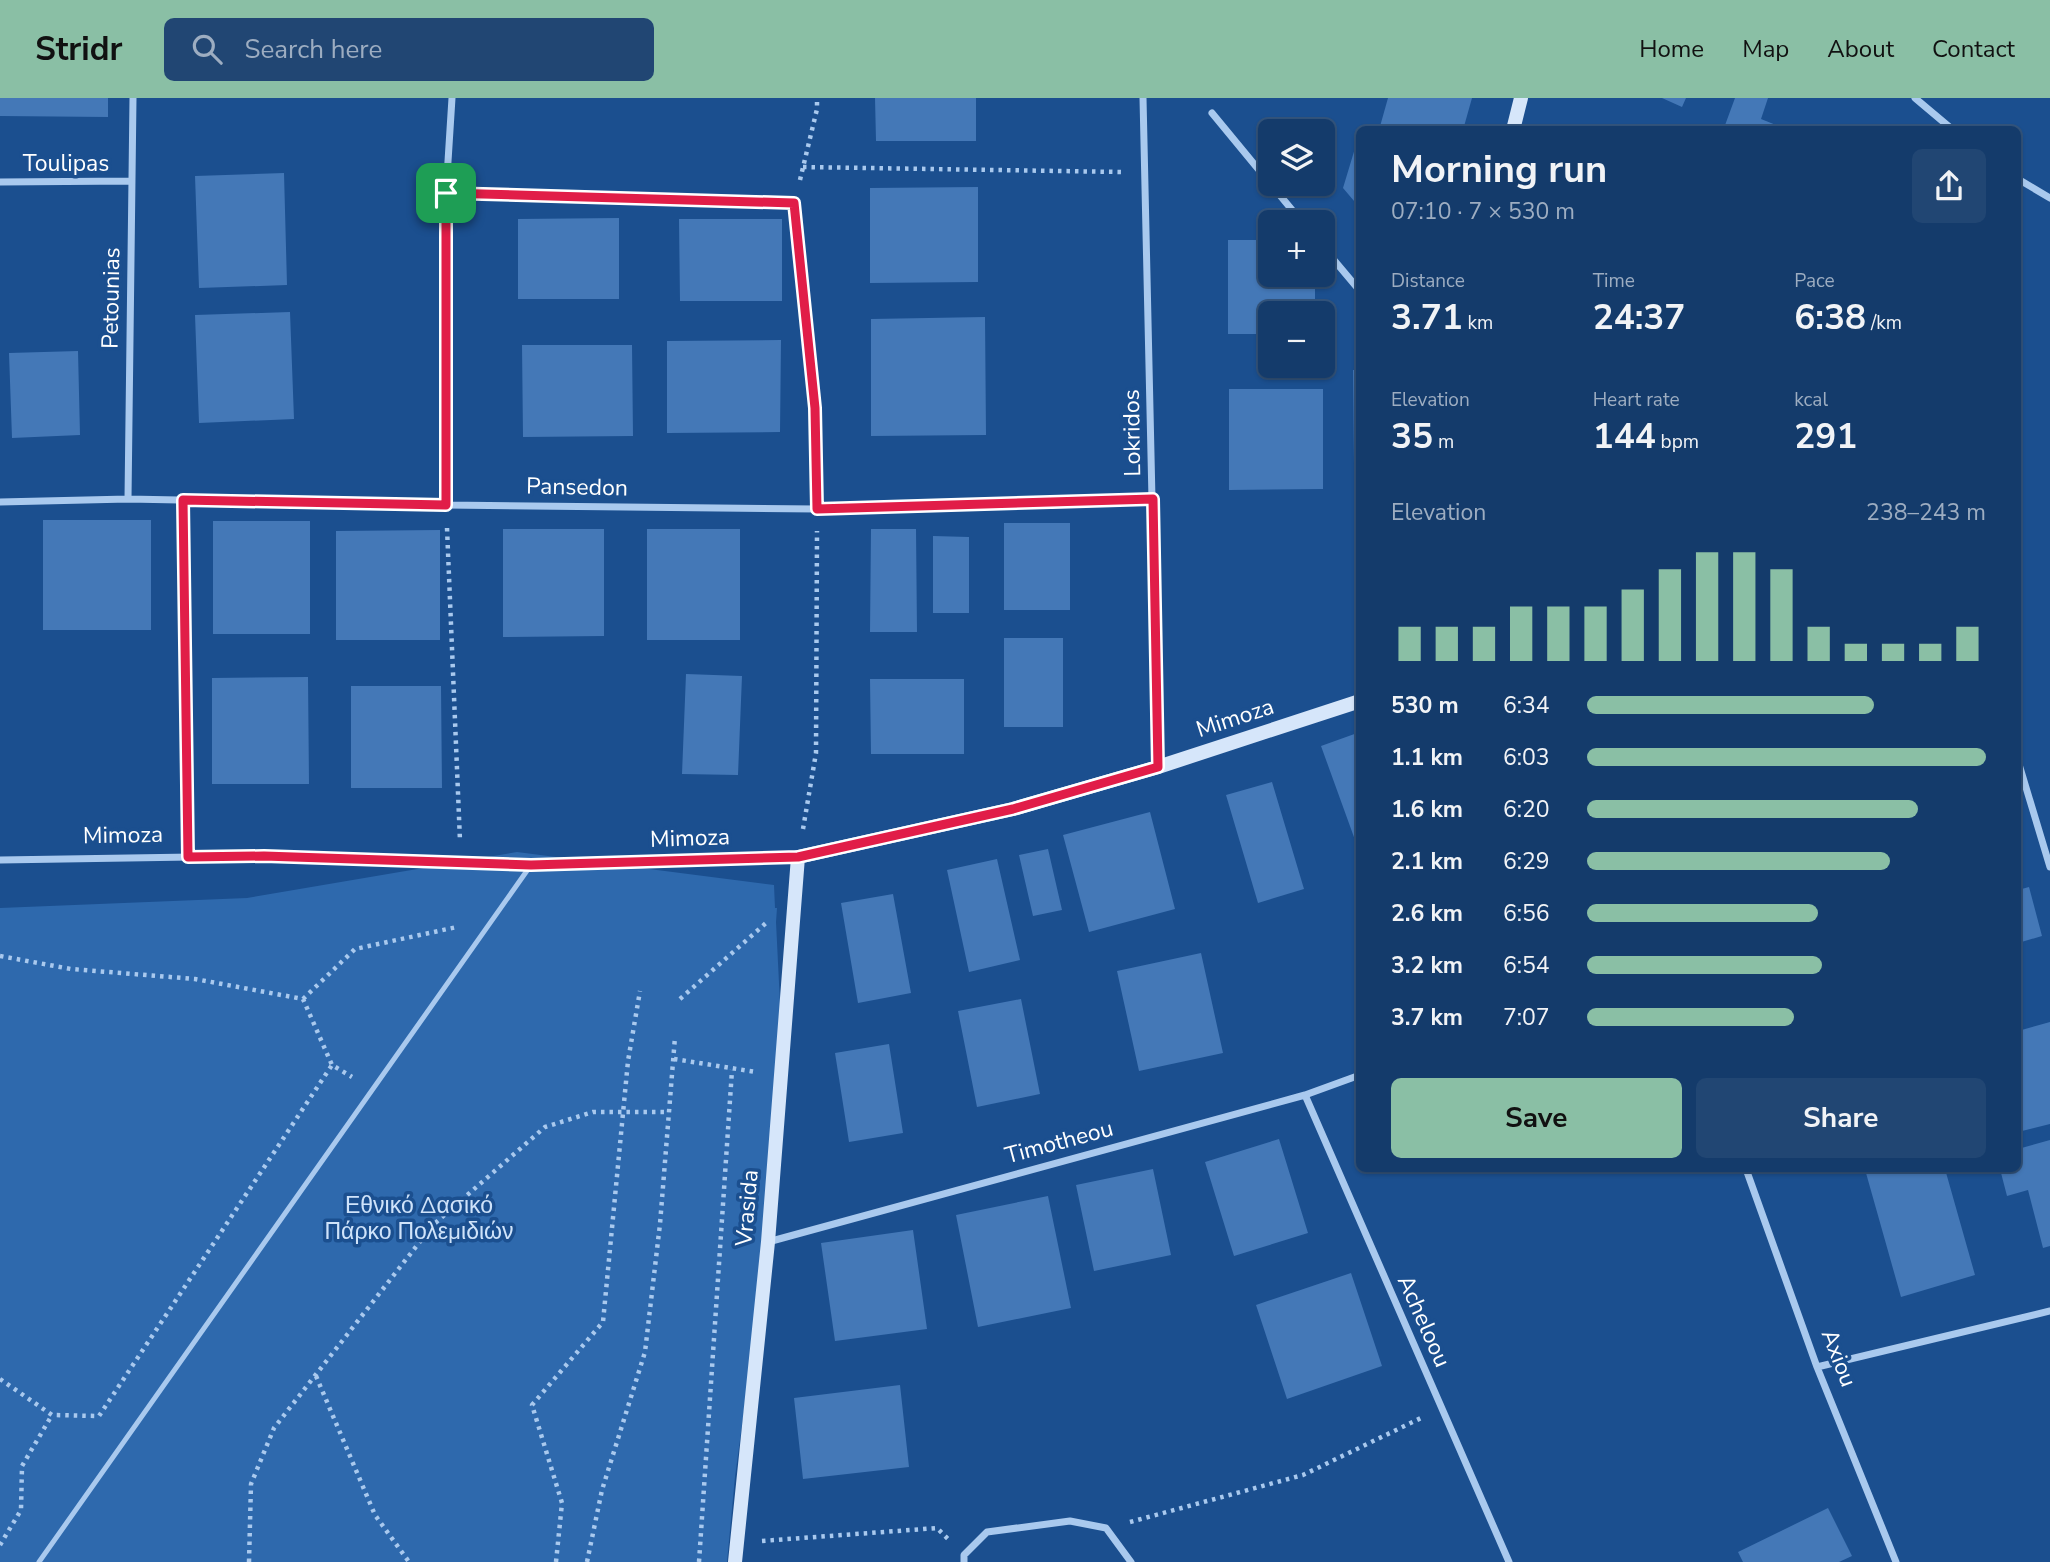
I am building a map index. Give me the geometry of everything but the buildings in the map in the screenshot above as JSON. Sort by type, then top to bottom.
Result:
[{"type":"street","name":"Petounias","points":[[128,499],[133,98]]},
{"type":"street","points":[[446,505],[446,193],[452,98]]},
{"type":"street","name":"Lokridos","points":[[1143,98],[1158,767]]},
{"type":"street","points":[[1514,126],[1521,98]]},
{"type":"street","points":[[1915,98],[1948,126]]},
{"type":"street","points":[[1212,114],[1292,210]]},
{"type":"street","name":"Toulipas","points":[[0,182],[132,181]]},
{"type":"street","points":[[2021,181],[2050,198]]},
{"type":"street","points":[[794,203],[815,408],[817,509]]},
{"type":"street","points":[[1335,262],[1356,287]]},
{"type":"street","name":"Pansedon","points":[[0,502],[128,499],[817,509],[1153,499]]},
{"type":"street","name":"Mimoza","points":[[0,860],[264,856],[531,865],[798,857],[1013,809],[1158,767],[1356,702]]},
{"type":"street","points":[[2021,771],[2050,867]]},
{"type":"street","name":"Vrasida","points":[[735,1562],[768,1242],[798,857]]},
{"type":"street","name":"Timotheou","points":[[768,1242],[1305,1095],[1356,1076]]},
{"type":"street","name":"Acheloou","points":[[1305,1095],[1509,1562]]},
{"type":"street","name":"Axiou","points":[[1747,1172],[1817,1367],[1896,1562]]},
{"type":"street","points":[[1817,1367],[2050,1311]]},
{"type":"street","points":[[964,1558],[987,1532],[1070,1521],[1106,1528],[1131,1562]]},
{"type":"lane","points":[[39,1562],[531,865]]},
{"type":"path","points":[[446,193],[794,203],[817,109],[817,98]]},
{"type":"path","points":[[803,167],[1145,172]]},
{"type":"path","points":[[183,500],[188,857]]},
{"type":"path","points":[[446,505],[461,863]]},
{"type":"path","points":[[798,857],[817,752],[817,509]]},
{"type":"path","points":[[680,999],[794,898]]},
{"type":"path","points":[[303,999],[355,949],[492,919]]},
{"type":"path","points":[[0,957],[71,969],[195,979],[303,999]]},
{"type":"path","points":[[556,1562],[562,1503],[532,1405],[603,1322],[628,1061],[640,991]]},
{"type":"path","points":[[303,999],[332,1065],[373,1088]]},
{"type":"path","points":[[587,1562],[602,1490],[645,1352],[660,1224],[675,1037]]},
{"type":"path","points":[[674,1059],[732,1070],[780,1075]]},
{"type":"path","points":[[0,1379],[52,1415],[99,1416],[332,1065]]},
{"type":"path","points":[[699,1562],[732,1070]]},
{"type":"path","points":[[249,1562],[251,1484],[275,1428],[433,1225],[545,1127],[593,1112],[669,1112]]},
{"type":"path","points":[[315,1376],[376,1515],[409,1562]]},
{"type":"path","points":[[1106,1528],[1303,1475],[1442,1408]]},
{"type":"path","points":[[0,1545],[21,1510],[22,1466],[52,1415]]},
{"type":"path","points":[[737,1543],[937,1528],[964,1558]]},
{"type":"green space","name":"Εθνικό Δασικό Πάρκο Πολεμιδιών","points":[[517,852],[774,885],[785,1105],[735,1477],[727,1562],[0,1562],[0,908],[247,898]]},
{"type":"route","points":[[446,193],[794,203],[815,408],[817,509],[1153,499],[1158,767],[1013,809],[798,857],[531,865],[264,856],[188,857],[183,500],[446,505],[446,193]]}]
